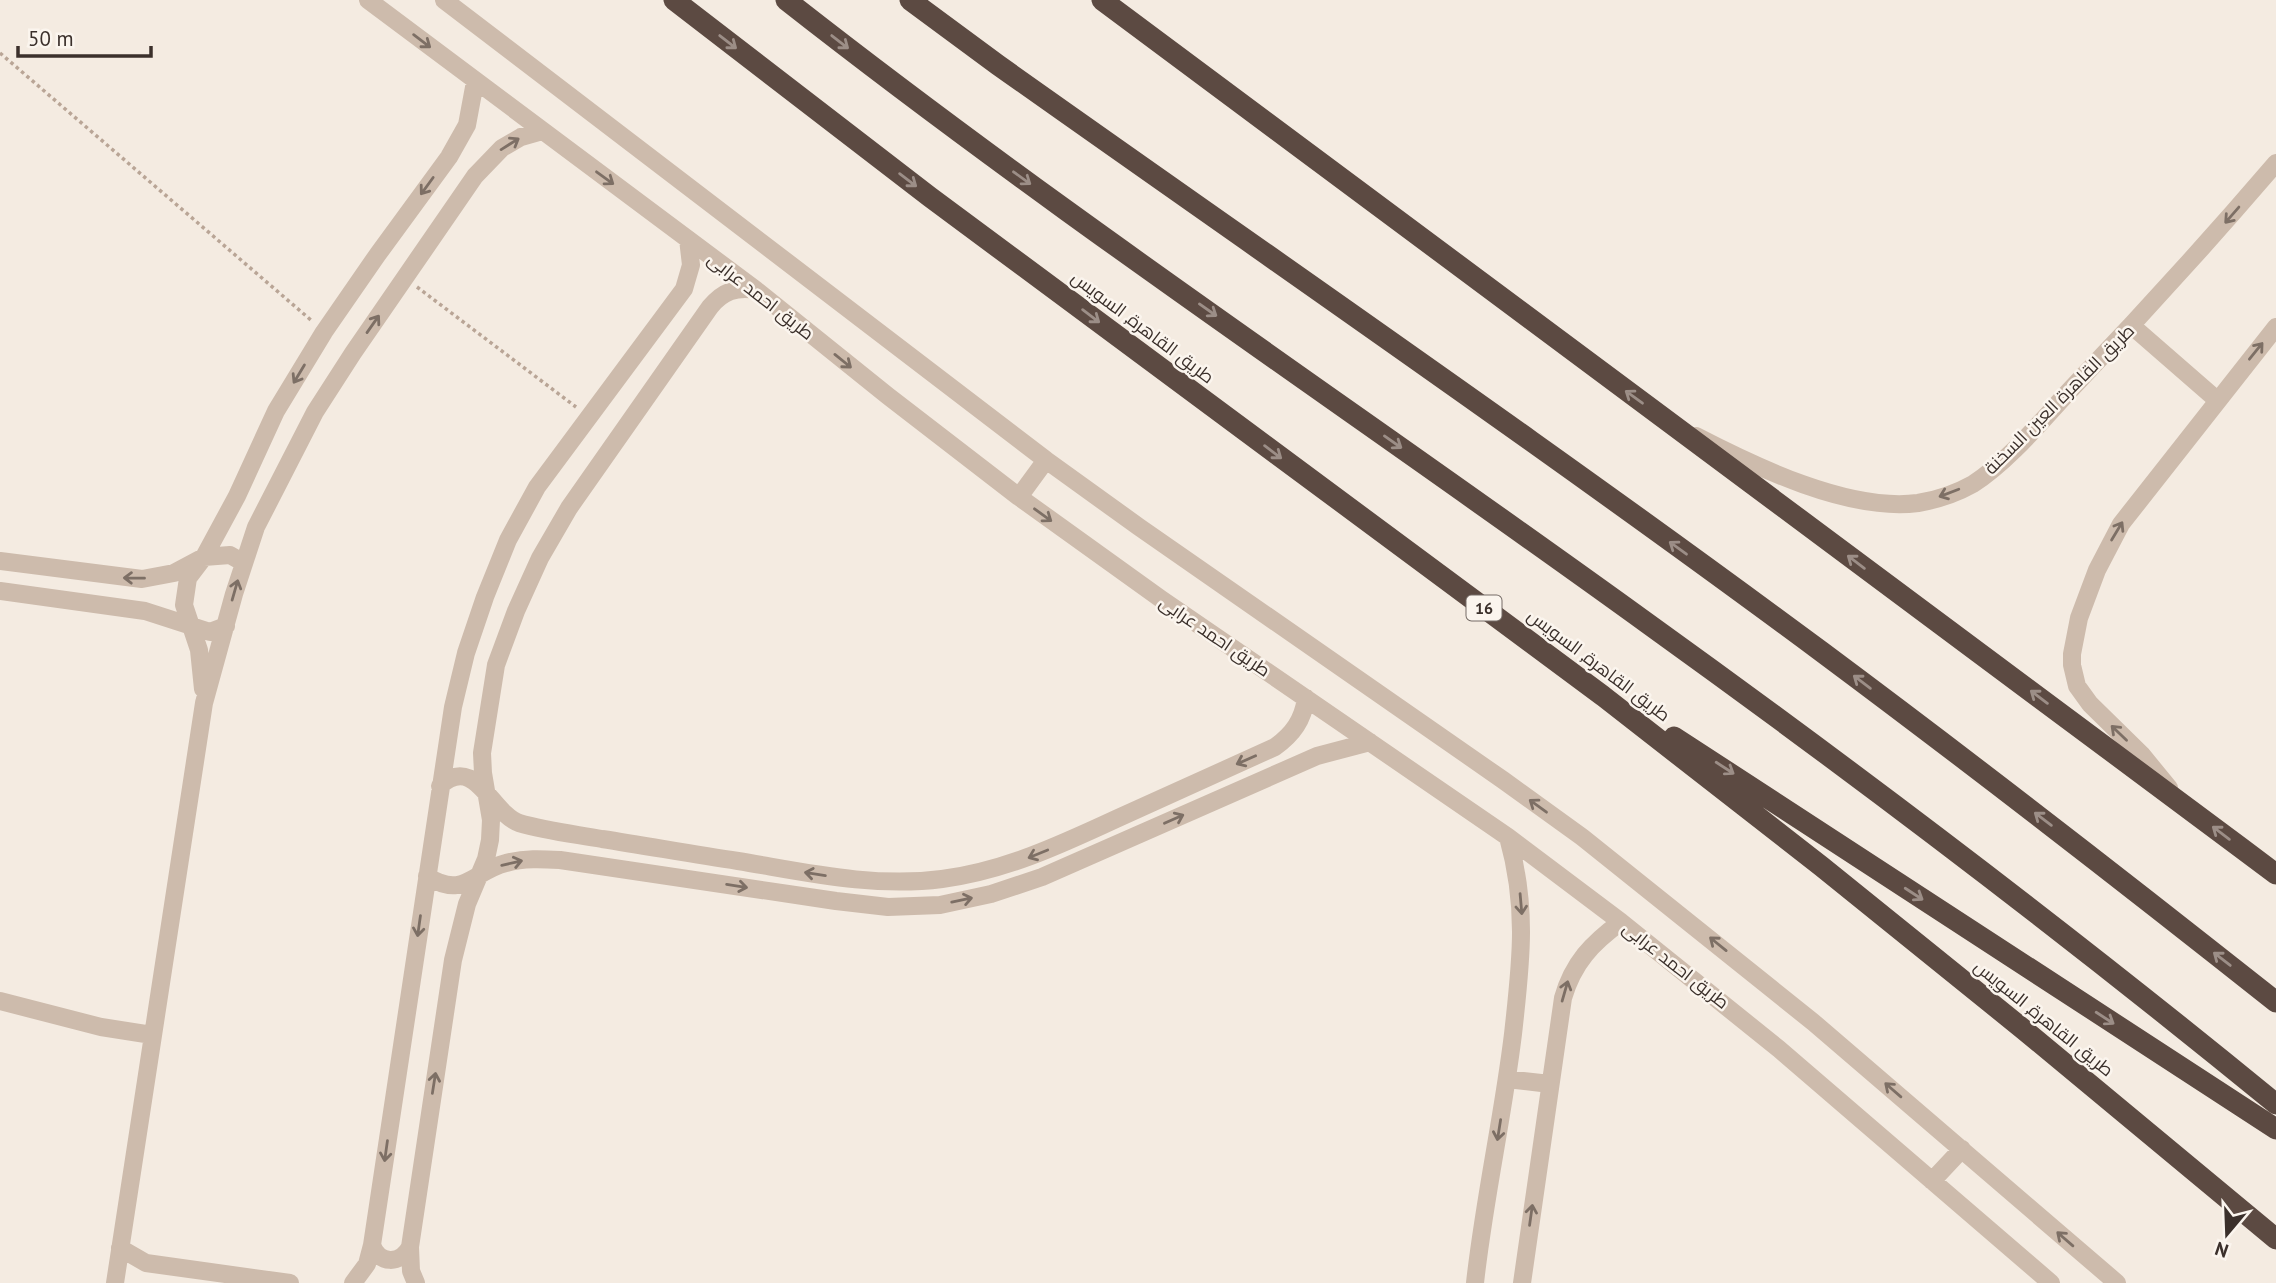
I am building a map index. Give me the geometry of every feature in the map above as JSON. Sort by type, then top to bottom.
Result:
[{"type":"highway","name":"طريق القاهرة, السويس","points":[[674,0],[941,206],[1603,696],[1991,1003],[2276,1239]]},
{"type":"highway","points":[[786,0],[911,97],[1042,193],[1799,733],[2103,965],[2276,1104]]},
{"type":"highway","points":[[910,0],[1570,469],[1822,652],[2085,851],[2276,1002]]},
{"type":"highway","points":[[1102,0],[1435,251],[2276,874]]},
{"type":"highway","points":[[1603,696],[1702,754],[2276,1129]]},
{"type":"street","name":"طريق احمد عرابى","points":[[368,0],[756,290],[909,414],[1019,497],[1161,599],[1508,837],[1621,922],[1779,1048],[2051,1283]]},
{"type":"street","points":[[444,0],[1046,460],[1582,838],[1794,1006],[2117,1283]]},
{"type":"street","points":[[204,704],[199,650],[184,605],[184,591],[194,568],[204,557],[237,496],[276,411],[324,332],[377,254],[449,157],[467,125],[475,82]]},
{"type":"street","points":[[115,1283],[204,704],[256,527],[315,412],[475,176],[502,148],[521,137],[542,131]]},
{"type":"street","points":[[449,157],[475,176]]},
{"type":"street","name":"طريق القاهرة العين السخنة","points":[[1667,421],[1781,476],[1861,500],[1889,504],[1918,503],[1946,496],[1972,484],[1994,468],[2132,326],[2276,163]]},
{"type":"street","points":[[353,1283],[367,1264],[372,1245],[440,786],[466,653],[489,585],[508,540],[537,486],[684,289],[689,277],[691,252],[688,239]]},
{"type":"street","points":[[416,1283],[411,1271],[410,1247],[453,960],[459,932],[486,859],[490,840],[491,820],[483,773],[484,732],[496,666],[516,611],[540,558],[569,508],[719,297],[730,290],[756,290]]},
{"type":"street","points":[[671,305],[698,324]]},
{"type":"street","points":[[2132,326],[2217,400]]},
{"type":"street","points":[[2180,802],[2142,755],[2083,695],[2074,676],[2072,654],[2087,593],[2108,547],[2136,503],[2276,327]]},
{"type":"street","points":[[1019,497],[1046,460]]},
{"type":"street","points":[[0,561],[142,579],[174,573],[204,557],[230,555],[244,563]]},
{"type":"street","points":[[0,591],[145,611],[210,632],[226,626]]},
{"type":"street","points":[[440,786],[447,779],[462,777],[477,782],[499,810],[515,821],[566,833],[842,878],[892,882],[942,879],[991,870],[1038,854],[1275,747],[1287,738],[1297,725],[1304,711],[1306,698]]},
{"type":"street","points":[[427,876],[438,883],[454,886],[471,882],[504,863],[530,859],[561,860],[849,903],[888,907],[940,905],[991,894],[1042,877],[1330,752],[1370,742]]},
{"type":"street","points":[[1275,747],[1292,768]]},
{"type":"street","points":[[561,860],[557,845],[566,833]]},
{"type":"street","points":[[1473,1281],[1507,1079],[1521,969],[1522,925],[1518,881],[1508,837]]},
{"type":"street","points":[[1522,1283],[1563,998],[1577,963],[1589,948],[1621,922]]},
{"type":"street","points":[[0,1001],[101,1027],[152,1035]]},
{"type":"street","points":[[1507,1079],[1550,1084]]},
{"type":"street","points":[[1933,1181],[1962,1149]]},
{"type":"street","points":[[372,1245],[378,1256],[390,1261],[402,1257],[410,1247]]},
{"type":"street","points":[[120,1248],[155,1274],[290,1283]]},
{"type":"path","points":[[0,53],[324,332]]},
{"type":"path","points":[[405,278],[589,416]]}]
